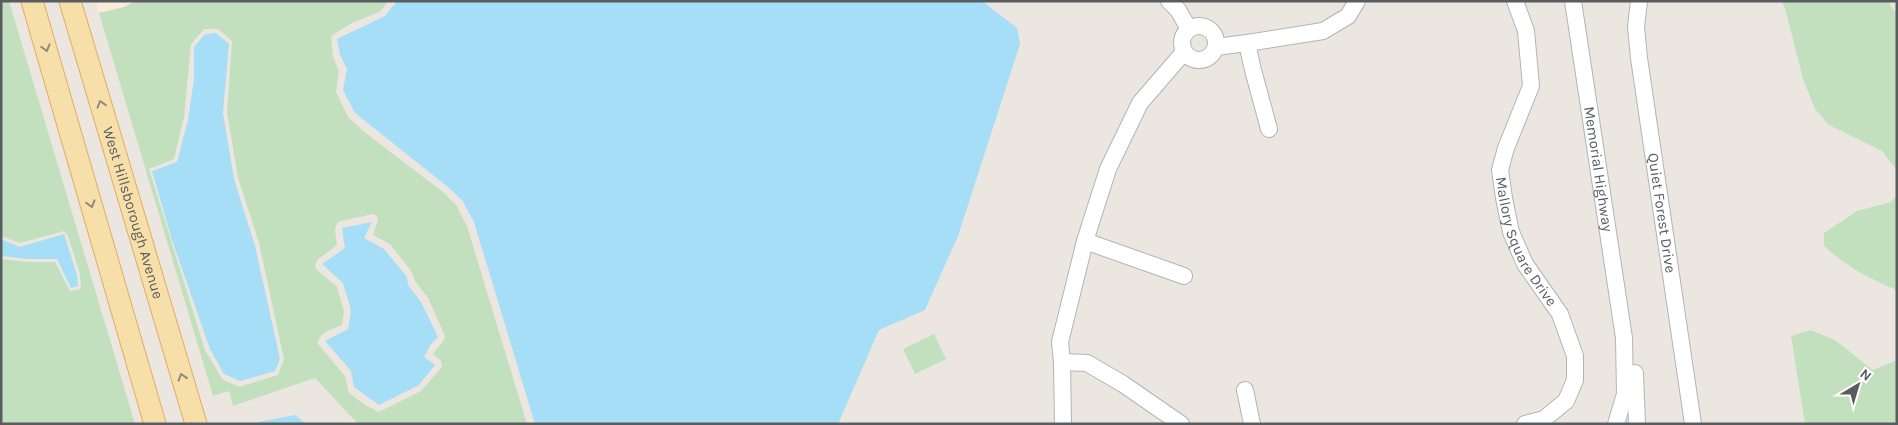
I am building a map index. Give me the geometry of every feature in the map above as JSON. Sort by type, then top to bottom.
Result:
[{"type":"main road","points":[[32,1],[155,424]]},
{"type":"main road","name":"West Hillsborough Avenue","points":[[70,1],[196,424]]},
{"type":"street","points":[[1168,1],[1178,10],[1189,29]]},
{"type":"street","points":[[1216,47],[1323,30],[1348,16],[1357,1]]},
{"type":"street","name":"Mallory Square Drive","points":[[1515,1],[1526,32],[1530,86],[1506,148],[1500,170],[1504,198],[1511,232],[1525,264],[1560,314],[1575,356],[1575,380],[1566,401],[1544,419],[1525,424]]},
{"type":"street","name":"Memorial Highway","points":[[1572,1],[1624,338],[1625,394],[1616,424]]},
{"type":"street","name":"Quiet Forest Drive","points":[[1639,1],[1636,27],[1639,58],[1693,424]]},
{"type":"street","points":[[1200,26],[1206,28],[1214,36],[1216,47],[1210,57],[1198,61],[1193,60],[1184,52],[1181,42],[1182,37],[1189,29],[1200,26]]},
{"type":"street","points":[[1248,43],[1269,129]]},
{"type":"street","points":[[1063,424],[1060,342],[1085,240],[1108,168],[1140,103],[1184,52]]},
{"type":"street","points":[[1085,240],[1184,276]]},
{"type":"street","name":"Memorial Highway","points":[[1624,338],[1635,370],[1637,424]]},
{"type":"street","points":[[1062,362],[1087,363],[1181,424]]},
{"type":"street","points":[[1245,390],[1252,424]]},
{"type":"shaded area","points":[[96,1],[136,1],[124,7],[99,13]]},
{"type":"green space","points":[[1,1],[9,1],[135,424],[1,424],[1,259],[55,262],[70,291],[81,289],[80,274],[68,236],[64,231],[20,243],[1,236]]},
{"type":"green space","points":[[136,1],[388,1],[381,11],[350,24],[331,36],[333,57],[339,71],[336,92],[348,117],[368,135],[443,192],[456,205],[467,226],[527,424],[358,424],[315,378],[233,406],[229,391],[213,396],[99,13],[124,7]],"holes":[[[204,29],[218,29],[232,41],[227,113],[238,178],[259,243],[284,359],[278,375],[239,387],[222,379],[205,350],[149,169],[174,159],[184,117],[191,44]],[[373,214],[377,216],[378,220],[373,235],[390,244],[412,272],[415,281],[428,298],[445,336],[433,354],[441,361],[442,367],[421,391],[379,412],[365,405],[349,393],[345,376],[318,344],[323,334],[342,325],[344,311],[337,287],[317,270],[315,266],[317,260],[337,245],[335,230],[337,223]]]},
{"type":"green space","points":[[1781,1],[1889,1],[1891,7],[1897,13],[1897,170],[1882,151],[1829,125],[1815,109],[1803,79],[1785,8]]},
{"type":"green space","points":[[1897,195],[1897,290],[1858,271],[1832,253],[1824,246],[1824,233],[1857,211],[1891,202]]},
{"type":"green space","points":[[1811,330],[1835,340],[1873,370],[1897,360],[1897,424],[1805,424],[1791,336]]},
{"type":"green space","points":[[934,334],[946,359],[915,374],[903,349]]},
{"type":"water","points":[[397,1],[982,1],[1017,28],[1020,44],[958,236],[925,310],[879,330],[838,424],[535,424],[474,222],[462,200],[355,113],[343,90],[347,69],[340,55],[337,39],[385,16]]},
{"type":"water","points":[[216,33],[229,44],[223,113],[234,179],[255,246],[280,359],[275,371],[240,381],[224,374],[210,349],[172,240],[152,171],[177,162],[188,120],[194,79],[194,47],[205,34]]},
{"type":"water","points":[[372,222],[364,238],[384,249],[407,277],[408,285],[421,302],[438,337],[431,344],[424,357],[435,365],[419,385],[379,405],[354,387],[351,371],[325,341],[348,329],[351,310],[343,283],[322,264],[345,248],[342,228]]},
{"type":"water","points":[[64,234],[77,275],[78,286],[71,288],[57,259],[1,256],[1,239],[20,247]]},
{"type":"water","points":[[295,415],[306,424],[255,424],[258,422]]}]
